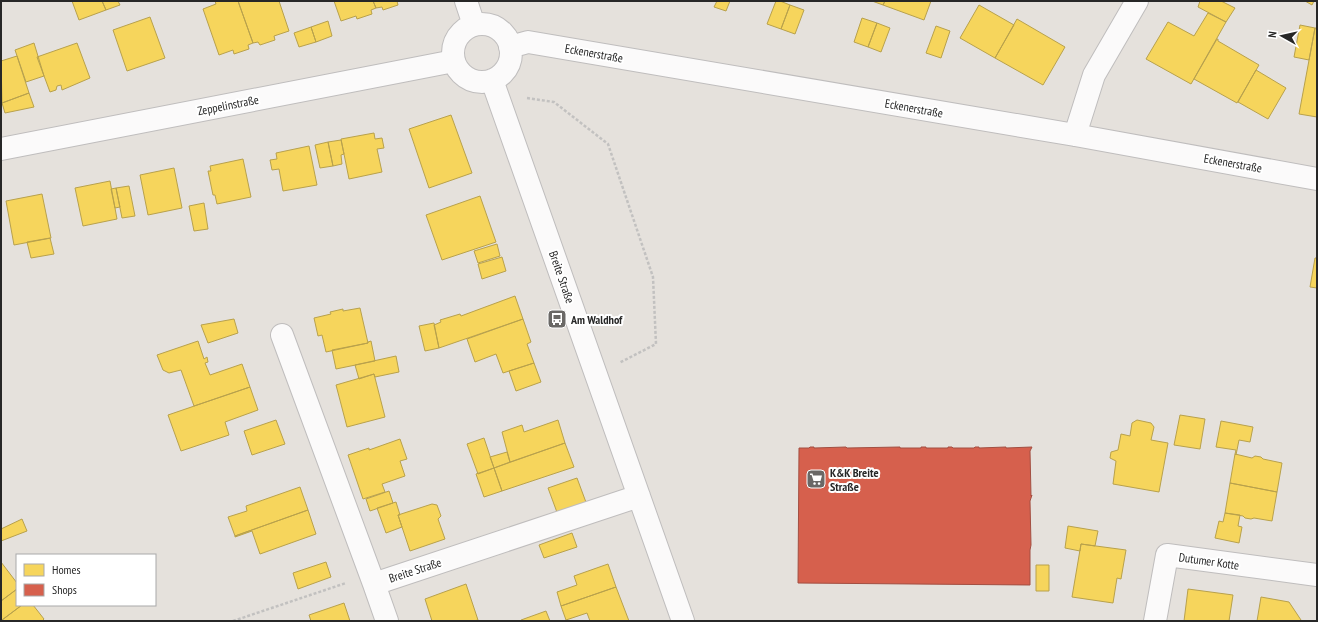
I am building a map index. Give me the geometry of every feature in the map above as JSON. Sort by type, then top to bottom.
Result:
[{"type":"street","points":[[466,1],[474,25]]},
{"type":"street","points":[[1075,135],[1094,75],[1137,1]]},
{"type":"street","points":[[485,24],[497,28],[506,36],[510,47],[511,58],[494,87],[469,79],[460,71],[454,61],[453,50],[457,39],[464,30],[474,25],[485,24]]},
{"type":"street","name":"Eckenerstraße","points":[[510,47],[528,42],[1075,135],[1317,179]]},
{"type":"street","name":"Zeppelinstraße","points":[[1,149],[454,61]]},
{"type":"street","name":"Breite Straße","points":[[494,87],[597,374],[683,621]]},
{"type":"street","name":"Breite Straße","points":[[282,335],[386,621]]},
{"type":"street","name":"Breite Straße","points":[[372,579],[639,496]]},
{"type":"street","name":"Dutumer Kotte","points":[[1155,621],[1167,555],[1317,575]]},
{"type":"path","points":[[494,87],[554,102],[608,144],[653,277],[656,344],[597,374]]},
{"type":"path","points":[[233,621],[372,579]]},
{"type":"building: Homes","points":[[72,1],[102,1],[106,10],[79,20]]},
{"type":"building: Homes","points":[[102,1],[118,1],[120,5],[106,10]]},
{"type":"building: Homes","points":[[215,1],[238,1],[253,43],[248,45],[249,49],[234,54],[233,50],[219,55],[203,9],[216,4]]},
{"type":"building: Homes","points":[[238,1],[279,1],[289,31],[274,36],[275,40],[260,45],[258,42],[253,43]]},
{"type":"building: Homes","points":[[334,1],[373,1],[376,8],[371,10],[372,14],[357,19],[356,16],[341,21]]},
{"type":"building: Homes","points":[[373,1],[397,1],[398,5],[383,10],[382,7],[376,8]]},
{"type":"building: Homes","points":[[717,1],[730,1],[726,11],[714,7]]},
{"type":"building: Homes","points":[[776,1],[790,5],[781,29],[767,24]]},
{"type":"building: Homes","points":[[872,1],[885,1],[883,5]]},
{"type":"building: Homes","points":[[885,1],[931,1],[924,20],[883,5]]},
{"type":"building: Homes","points":[[1200,1],[1221,1],[1235,8],[1226,22],[1198,7]]},
{"type":"building: Homes","points":[[1305,1],[1314,1],[1312,5]]},
{"type":"building: Homes","points":[[790,5],[804,10],[795,34],[781,29]]},
{"type":"building: Homes","points":[[979,5],[1014,25],[995,58],[960,38]]},
{"type":"building: Homes","points":[[1208,13],[1226,22],[1191,84],[1146,59],[1168,22],[1194,36]]},
{"type":"building: Homes","points":[[150,17],[165,58],[127,71],[113,30]]},
{"type":"building: Homes","points":[[862,18],[877,23],[868,47],[854,42]]},
{"type":"building: Homes","points":[[1017,19],[1065,47],[1043,85],[995,58]]},
{"type":"building: Homes","points":[[328,21],[332,36],[316,42],[311,27]]},
{"type":"building: Homes","points":[[877,23],[890,28],[881,52],[868,47]]},
{"type":"building: Homes","points":[[1300,25],[1315,28],[1309,60],[1294,57]]},
{"type":"building: Homes","points":[[936,26],[950,31],[941,58],[926,53]]},
{"type":"building: Homes","points":[[311,27],[316,42],[299,47],[294,33]]},
{"type":"building: Homes","points":[[1315,28],[1317,28],[1317,117],[1299,114]]},
{"type":"building: Homes","points":[[1217,39],[1259,65],[1237,103],[1194,79]]},
{"type":"building: Homes","points":[[34,43],[44,76],[26,82],[15,50]]},
{"type":"building: Homes","points":[[77,43],[90,78],[62,90],[61,85],[57,86],[56,90],[50,92],[37,57]]},
{"type":"building: Homes","points":[[17,56],[29,93],[2,103],[1,61]]},
{"type":"building: Homes","points":[[1256,70],[1286,88],[1268,119],[1238,102]]},
{"type":"building: Homes","points":[[29,93],[34,107],[5,113],[2,103]]},
{"type":"building: Homes","points":[[451,115],[472,173],[429,188],[409,129]]},
{"type":"building: Homes","points":[[374,133],[375,139],[382,138],[384,148],[377,149],[382,172],[349,179],[341,139]]},
{"type":"building: Homes","points":[[341,140],[344,154],[341,155],[342,164],[333,166],[328,142]]},
{"type":"building: Homes","points":[[328,142],[333,166],[320,168],[315,145]]},
{"type":"building: Homes","points":[[309,146],[317,185],[283,191],[279,169],[272,170],[270,160],[277,159],[276,153]]},
{"type":"building: Homes","points":[[243,159],[251,197],[217,204],[215,195],[213,195],[208,171],[211,171],[210,166]]},
{"type":"building: Homes","points":[[174,168],[182,208],[148,215],[140,175]]},
{"type":"building: Homes","points":[[110,181],[117,219],[83,226],[75,188]]},
{"type":"building: Homes","points":[[129,186],[135,216],[122,218],[116,188]]},
{"type":"building: Homes","points":[[116,188],[120,207],[115,208],[111,189]]},
{"type":"building: Homes","points":[[42,194],[51,238],[14,245],[6,201]]},
{"type":"building: Homes","points":[[480,196],[496,242],[442,260],[426,215]]},
{"type":"building: Homes","points":[[204,203],[208,229],[194,231],[189,206]]},
{"type":"building: Homes","points":[[50,238],[54,254],[31,258],[27,242]]},
{"type":"building: Homes","points":[[497,244],[500,256],[478,263],[474,251]]},
{"type":"building: Homes","points":[[502,257],[506,271],[482,279],[478,264]]},
{"type":"building: Homes","points":[[1315,258],[1317,258],[1317,288],[1310,287]]},
{"type":"building: Homes","points":[[515,296],[523,319],[439,348],[434,325],[441,322],[440,320],[460,314],[461,316]]},
{"type":"building: Homes","points":[[360,308],[368,343],[326,352],[322,335],[318,336],[314,318],[331,314],[330,312],[343,309],[343,311]]},
{"type":"building: Homes","points":[[234,319],[238,333],[208,343],[201,325]]},
{"type":"building: Homes","points":[[523,319],[531,342],[527,344],[534,363],[503,373],[496,354],[475,362],[467,339]]},
{"type":"building: Homes","points":[[434,323],[439,348],[425,351],[419,326]]},
{"type":"building: Homes","points":[[198,341],[204,359],[207,357],[208,362],[205,363],[210,375],[242,364],[250,387],[194,406],[181,370],[169,373],[163,370],[157,355]]},
{"type":"building: Homes","points":[[371,341],[375,361],[336,369],[332,350],[368,343]]},
{"type":"building: Homes","points":[[396,356],[399,372],[375,377],[374,374],[359,379],[355,365]]},
{"type":"building: Homes","points":[[534,363],[541,382],[516,391],[509,371]]},
{"type":"building: Homes","points":[[374,374],[385,417],[347,427],[336,385]]},
{"type":"building: Homes","points":[[250,387],[258,410],[225,422],[229,435],[181,451],[168,415]]},
{"type":"building: Homes","points":[[1180,415],[1205,419],[1200,449],[1174,445]]},
{"type":"building: Homes","points":[[276,420],[285,444],[252,455],[244,431]]},
{"type":"building: Homes","points":[[558,420],[565,443],[510,462],[502,432],[522,425],[524,432]]},
{"type":"building: Homes","points":[[1137,420],[1151,423],[1154,427],[1151,440],[1168,443],[1159,492],[1113,484],[1116,461],[1110,458],[1111,452],[1118,450],[1121,434],[1130,436],[1132,423]]},
{"type":"building: Homes","points":[[1221,421],[1253,427],[1250,442],[1239,440],[1236,455],[1236,450],[1216,447]]},
{"type":"building: Homes","points":[[484,438],[494,468],[478,474],[467,444]]},
{"type":"building: Homes","points":[[400,439],[407,459],[400,461],[405,476],[382,484],[385,492],[363,499],[348,455],[369,448],[369,450]]},
{"type":"building: Homes","points":[[565,443],[574,467],[502,491],[494,468]]},
{"type":"building: Homes","points":[[507,452],[510,462],[494,468],[490,457]]},
{"type":"building: Homes","points":[[1235,454],[1252,458],[1255,456],[1261,457],[1263,459],[1282,463],[1277,492],[1230,483]]},
{"type":"building: Homes","points":[[494,468],[502,491],[484,497],[476,474]]},
{"type":"building: Homes","points":[[577,478],[587,505],[558,515],[548,488]]},
{"type":"building: Homes","points":[[1230,483],[1277,492],[1272,521],[1245,518],[1243,516],[1225,513]]},
{"type":"building: Homes","points":[[300,487],[308,510],[235,536],[228,517],[247,511],[246,506]]},
{"type":"building: Homes","points":[[389,491],[393,503],[370,511],[366,499]]},
{"type":"building: Homes","points":[[396,502],[402,527],[386,533],[377,508]]},
{"type":"building: Homes","points":[[432,504],[437,505],[441,516],[438,519],[445,539],[410,551],[398,515]]},
{"type":"building: Homes","points":[[308,510],[316,534],[260,554],[252,531],[235,537],[235,536]]},
{"type":"building: Homes","points":[[1225,513],[1240,515],[1238,526],[1242,527],[1239,543],[1215,538],[1219,521],[1223,522]]},
{"type":"building: Homes","points":[[22,519],[27,531],[1,541],[1,529]]},
{"type":"building: Homes","points":[[1068,526],[1098,531],[1095,546],[1081,544],[1080,551],[1065,548]]},
{"type":"building: Homes","points":[[572,533],[577,547],[544,558],[539,545]]},
{"type":"building: Homes","points":[[1081,544],[1126,550],[1121,579],[1117,578],[1113,603],[1072,597]]},
{"type":"building: Homes","points":[[1,562],[16,582],[16,590],[1,601]]},
{"type":"building: Homes","points":[[326,562],[331,577],[298,589],[293,573]]},
{"type":"building: Homes","points":[[608,564],[616,587],[561,606],[557,592],[577,585],[574,576]]},
{"type":"building: Homes","points":[[1036,565],[1049,565],[1049,591],[1036,591]]},
{"type":"building: Homes","points":[[466,584],[478,620],[432,621],[425,599]]},
{"type":"building: Homes","points":[[616,587],[629,621],[590,621],[587,613],[566,620],[561,606]]},
{"type":"building: Homes","points":[[1188,589],[1233,595],[1229,621],[1184,621]]},
{"type":"building: Homes","points":[[16,590],[16,606],[21,606],[2,620],[1,601]]},
{"type":"building: Homes","points":[[1261,597],[1289,602],[1301,620],[1257,621]]},
{"type":"building: Homes","points":[[344,603],[350,621],[311,621],[309,615]]},
{"type":"building: Homes","points":[[21,606],[34,606],[44,619],[42,621],[2,620]]},
{"type":"building: Homes","points":[[546,611],[550,621],[521,620]]},
{"type":"building: Shops","points":[[1032,447],[1030,451],[1031,496],[1032,495],[1030,501],[1030,585],[798,583],[799,448]]},
{"type":"place","name":"Am Waldhof","points":[[557,319]]},
{"type":"place","name":"K&K Breite Straße","points":[[816,479]]}]
